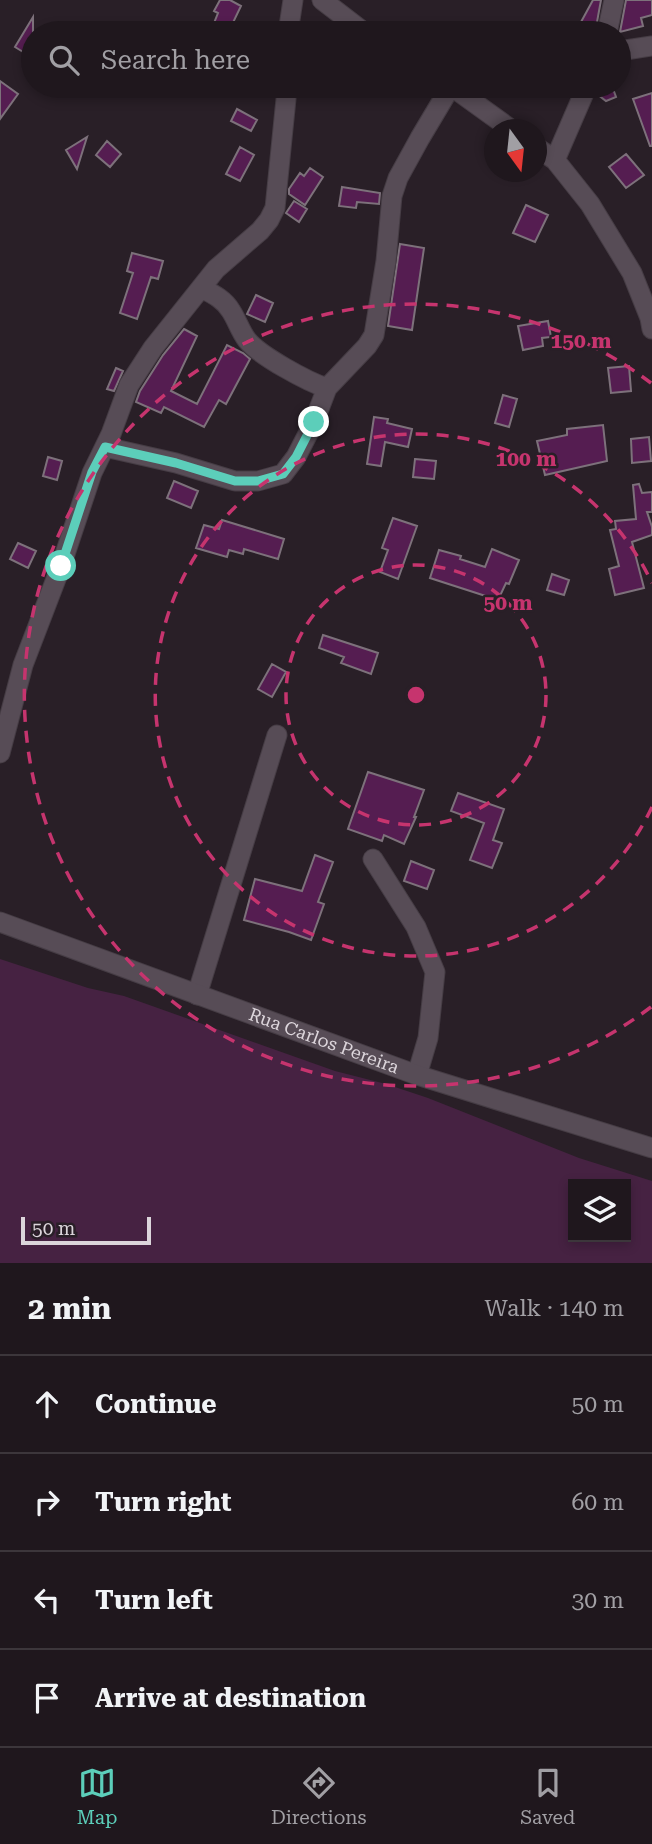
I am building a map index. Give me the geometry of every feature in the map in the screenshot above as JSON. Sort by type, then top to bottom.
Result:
[{"type":"street","points":[[290,21],[293,0]]},
{"type":"street","points":[[322,0],[349,21]]},
{"type":"street","points":[[610,21],[615,0]]},
{"type":"street","points":[[631,49],[652,46]]},
{"type":"street","points":[[0,753],[23,665],[61,566],[92,472],[130,385],[153,348],[216,269],[270,220],[275,208],[286,98]]},
{"type":"street","points":[[105,447],[176,463],[235,481],[258,481],[283,474],[296,457],[314,422],[327,388],[374,335],[386,261],[392,196],[398,178],[419,138],[444,98]]},
{"type":"street","points":[[468,98],[497,119]]},
{"type":"street","points":[[555,160],[582,98]]},
{"type":"street","points":[[547,154],[555,160],[590,204],[632,273],[652,329]]},
{"type":"street","points":[[201,288],[218,296],[230,308],[249,342],[314,384],[327,388]]},
{"type":"street","points":[[197,995],[277,736]]},
{"type":"street","points":[[373,859],[416,928],[435,972],[428,1038],[417,1075]]},
{"type":"street","name":"Rua Carlos Pereira","points":[[0,922],[417,1075],[652,1148]]},
{"type":"shaded area","points":[[0,959],[88,988],[124,996],[335,1071],[428,1098],[579,1158],[652,1181],[652,1263],[0,1263]]},
{"type":"building","points":[[220,0],[230,0],[241,6],[234,21],[215,21],[218,13],[214,11]]},
{"type":"building","points":[[593,0],[601,0],[597,21],[582,21]]},
{"type":"building","points":[[626,0],[652,0],[652,15],[641,18],[643,26],[631,29],[631,21],[622,21]]},
{"type":"building","points":[[21,37],[21,51],[15,47]]},
{"type":"building","points":[[0,81],[18,94],[0,119]]},
{"type":"building","points":[[652,93],[652,146],[650,146],[633,99]]},
{"type":"building","points":[[237,109],[257,120],[251,131],[231,121]]},
{"type":"building","points":[[87,137],[77,169],[66,150]]},
{"type":"building","points":[[107,141],[121,154],[110,167],[96,155]]},
{"type":"building","points":[[240,147],[254,155],[240,181],[226,174]]},
{"type":"building","points":[[626,154],[644,175],[626,188],[609,167]]},
{"type":"building","points":[[310,168],[323,177],[305,205],[289,194],[289,189],[300,173],[304,176]]},
{"type":"building","points":[[342,187],[380,193],[379,204],[357,202],[356,208],[339,206]]},
{"type":"building","points":[[294,201],[307,209],[299,222],[286,213]]},
{"type":"building","points":[[526,205],[548,215],[535,242],[513,233]]},
{"type":"building","points":[[400,244],[424,248],[412,330],[388,326]]},
{"type":"building","points":[[132,253],[163,261],[158,279],[151,277],[137,319],[120,313],[133,273],[127,271]]},
{"type":"building","points":[[256,295],[273,303],[265,322],[247,314]]},
{"type":"building","points":[[548,321],[551,337],[542,338],[543,346],[523,350],[518,326]]},
{"type":"building","points":[[184,329],[197,336],[171,391],[197,404],[227,345],[250,359],[226,404],[219,400],[204,427],[164,407],[161,413],[136,402],[163,355]]},
{"type":"building","points":[[629,366],[631,391],[611,393],[608,368]]},
{"type":"building","points":[[116,368],[123,371],[114,391],[107,389]]},
{"type":"building","points":[[503,395],[517,399],[509,427],[495,423]]},
{"type":"building","points":[[374,417],[388,419],[387,423],[412,429],[408,447],[385,442],[381,466],[367,464]]},
{"type":"building","points":[[603,425],[607,461],[545,475],[537,441],[567,435],[567,429]]},
{"type":"building","points":[[649,437],[651,461],[632,463],[631,439]]},
{"type":"building","points":[[48,457],[62,461],[57,480],[43,476]]},
{"type":"building","points":[[415,459],[436,461],[434,479],[413,477]]},
{"type":"building","points":[[174,481],[198,491],[191,508],[167,498]]},
{"type":"building","points":[[639,484],[642,493],[652,492],[652,512],[647,512],[652,535],[632,542],[644,588],[615,595],[609,569],[619,566],[610,530],[616,529],[615,521],[636,519],[633,485]]},
{"type":"building","points":[[393,518],[417,526],[398,579],[380,572],[388,550],[382,548]]},
{"type":"building","points":[[222,520],[284,539],[278,559],[244,549],[243,554],[229,550],[227,557],[196,548],[204,525],[219,529]]},
{"type":"building","points":[[18,543],[36,551],[28,568],[10,559]]},
{"type":"building","points":[[492,549],[519,560],[509,584],[506,583],[498,600],[430,578],[439,550],[485,567]]},
{"type":"building","points":[[552,574],[569,580],[564,595],[547,590]]},
{"type":"building","points":[[323,635],[378,653],[371,674],[341,663],[344,657],[319,648]]},
{"type":"building","points":[[272,664],[286,672],[272,697],[258,689]]},
{"type":"building","points":[[368,772],[424,790],[404,844],[384,835],[382,841],[348,829]]},
{"type":"building","points":[[458,793],[504,809],[493,840],[502,843],[492,868],[470,860],[484,823],[451,811]]},
{"type":"building","points":[[315,855],[333,862],[318,902],[324,904],[311,940],[244,920],[255,879],[302,891]]},
{"type":"building","points":[[411,861],[434,870],[427,889],[404,881]]},
{"type":"route","points":[[61,566],[92,472],[105,447],[176,463],[235,481],[258,481],[283,474],[296,457],[314,422]]}]
